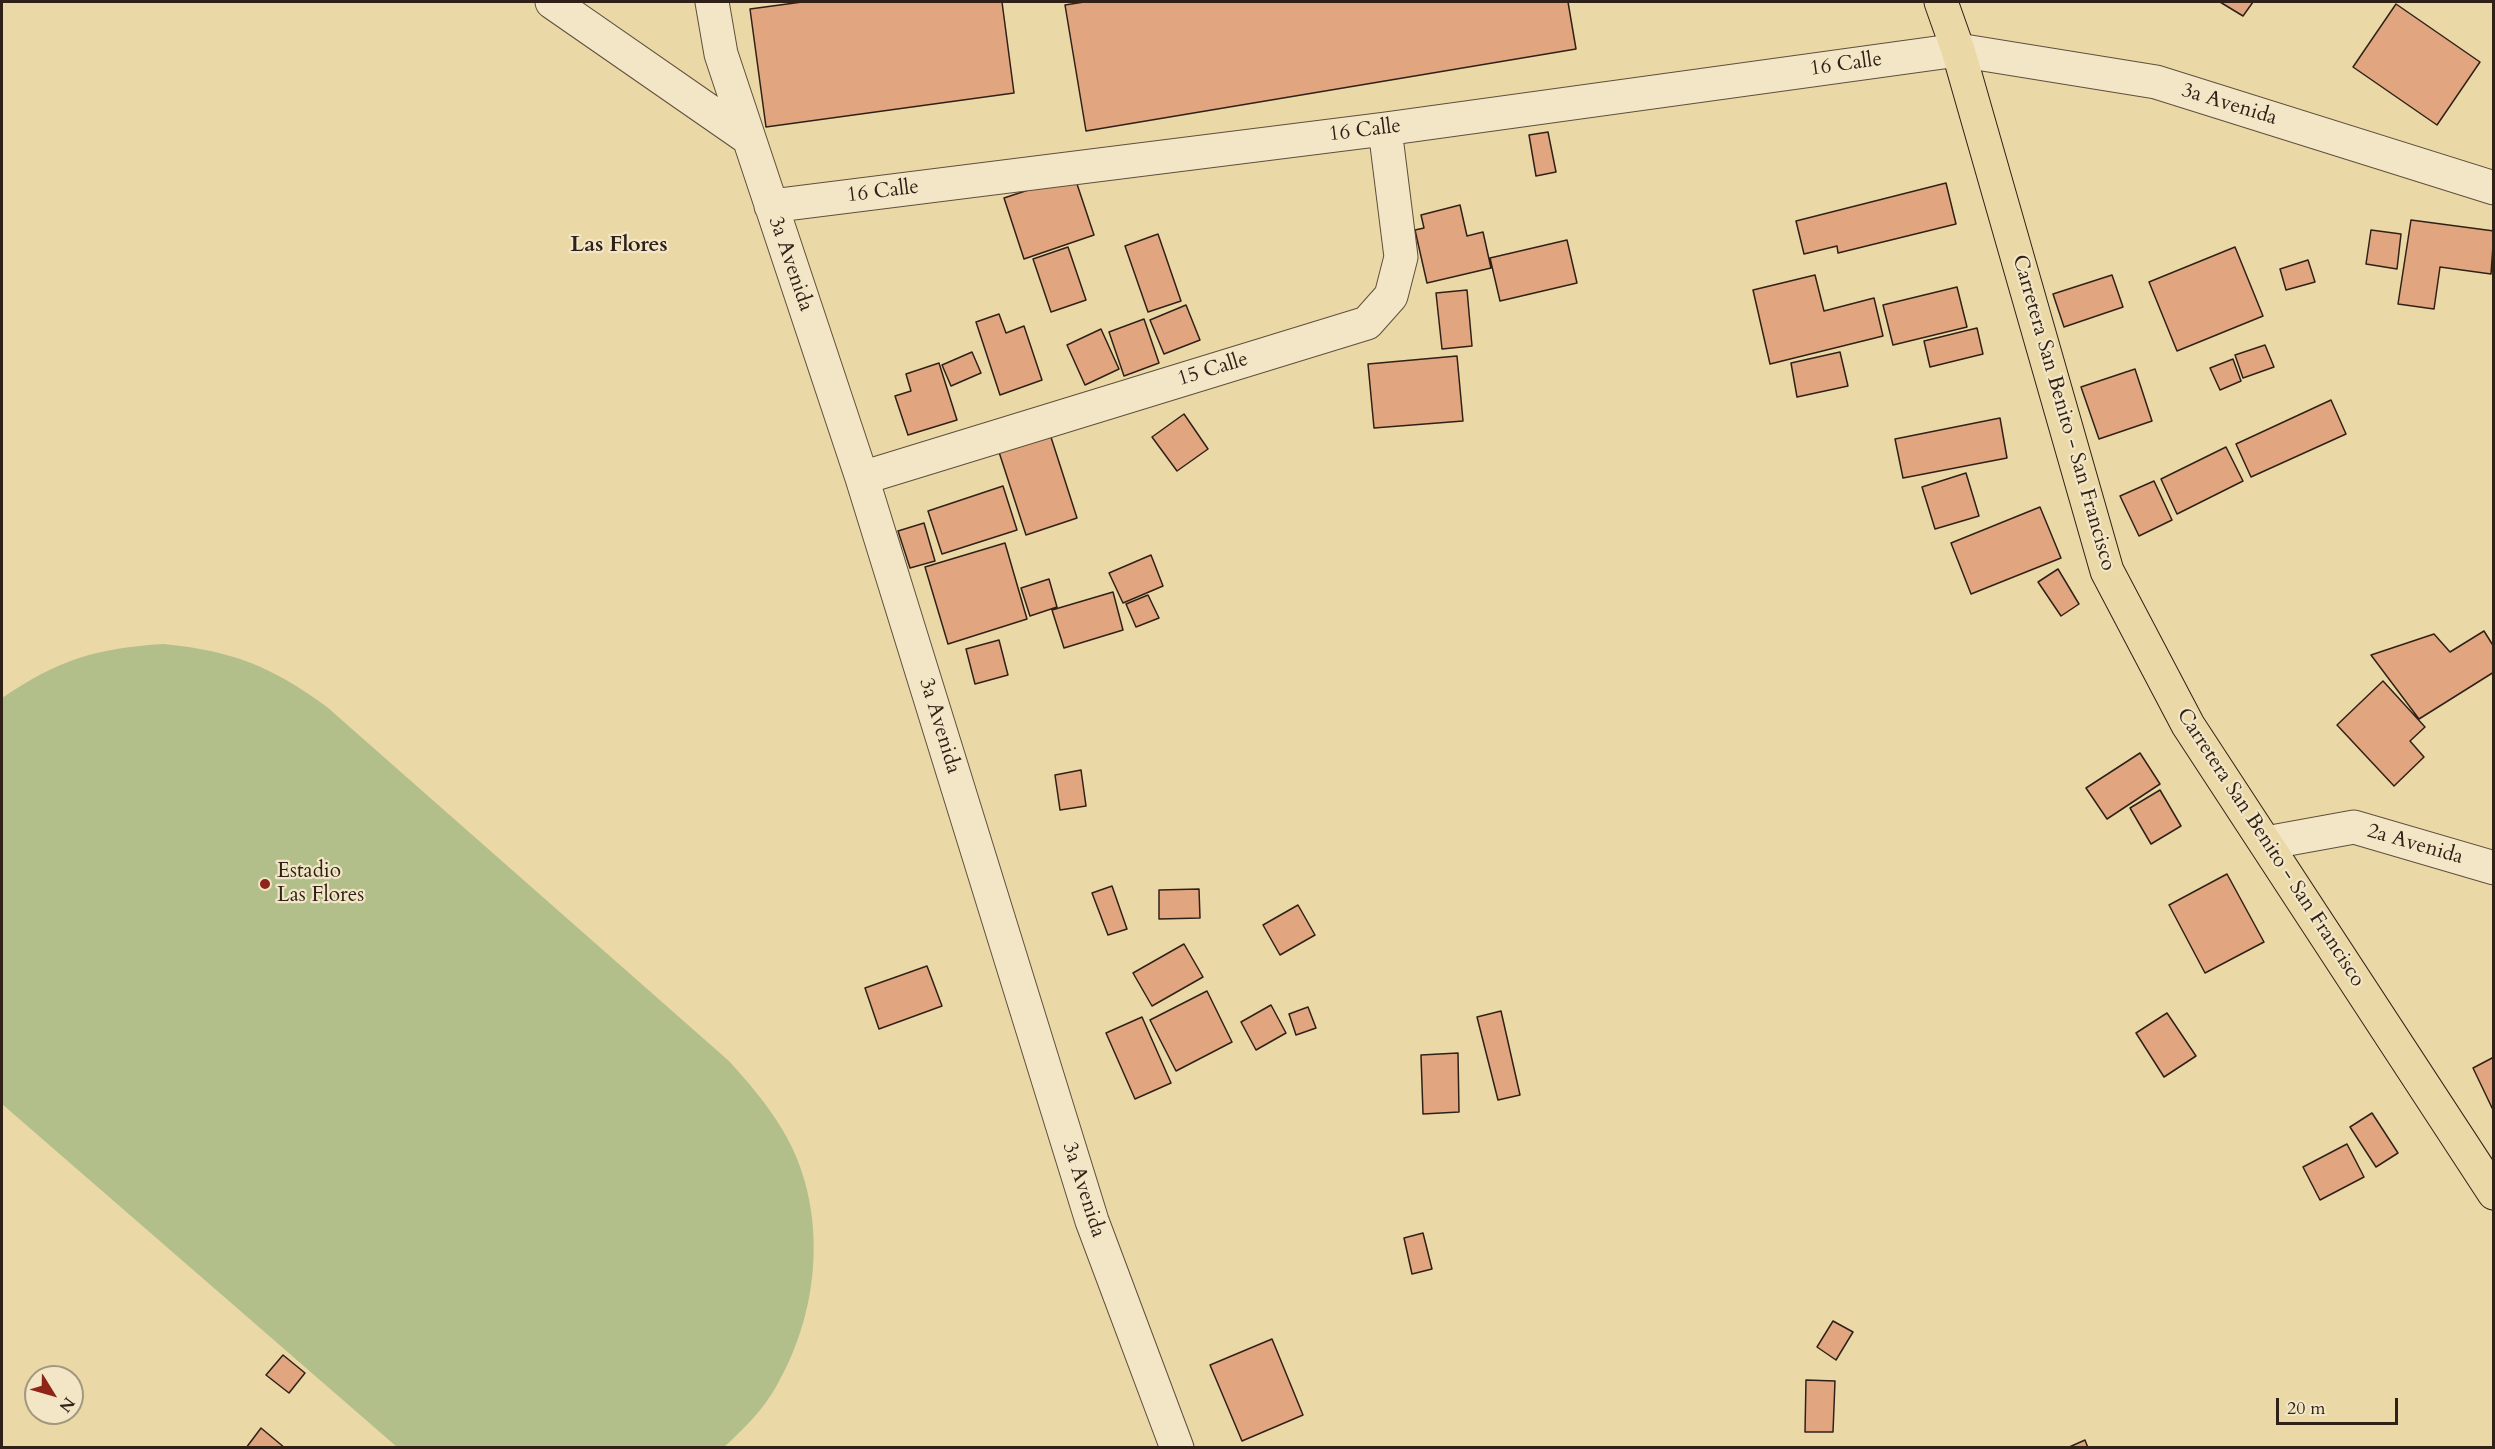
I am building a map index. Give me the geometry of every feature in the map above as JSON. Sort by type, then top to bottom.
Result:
[{"type":"main road","name":"Carretera San Benito - San Francisco","points":[[1941,2],[1958,50],[2107,571],[2188,725],[2493,1193]]},
{"type":"street","points":[[552,2],[748,138]]},
{"type":"street","name":"3a Avenida","points":[[712,2],[721,54],[862,478],[1092,1221],[1177,1448]]},
{"type":"street","name":"3a Avenida","points":[[1958,50],[2156,82],[2493,188]]},
{"type":"street","name":"16 Calle","points":[[771,206],[1385,129],[1958,50]]},
{"type":"street","name":"15 Calle","points":[[862,478],[1367,323],[1391,296],[1401,257],[1385,129]]},
{"type":"street","name":"2a Avenida","points":[[2266,843],[2354,827],[2493,868]]},
{"type":"green space","name":"Estadio Las Flores","points":[[164,644],[211,651],[250,663],[288,681],[327,707],[729,1061],[770,1111],[797,1159],[807,1191],[813,1224],[814,1257],[810,1291],[803,1324],[792,1355],[777,1385],[753,1418],[724,1447],[397,1447],[2,1104],[2,698],[41,674],[78,658],[118,649]]},
{"type":"building","points":[[802,2],[1002,2],[1014,93],[766,127],[750,9]]},
{"type":"building","points":[[1084,2],[1568,2],[1576,49],[1086,131],[1065,5]]},
{"type":"building","points":[[2220,2],[2253,2],[2243,16]]},
{"type":"building","points":[[2396,4],[2480,62],[2437,125],[2353,67]]},
{"type":"building","points":[[1548,132],[1556,172],[1536,176],[1529,135]]},
{"type":"building","points":[[1074,175],[1094,235],[1024,259],[1004,198]]},
{"type":"building","points":[[1946,183],[1956,224],[1838,253],[1837,246],[1804,254],[1796,221]]},
{"type":"building","points":[[1460,205],[1467,236],[1483,232],[1491,268],[1427,283],[1415,230],[1424,228],[1421,215]]},
{"type":"building","points":[[2411,220],[2494,231],[2491,274],[2440,267],[2434,309],[2398,304]]},
{"type":"building","points":[[2371,230],[2401,234],[2397,269],[2366,264]]},
{"type":"building","points":[[1158,234],[1181,301],[1148,312],[1125,246]]},
{"type":"building","points":[[1567,240],[1577,283],[1500,301],[1490,258]]},
{"type":"building","points":[[1068,247],[1086,300],[1051,312],[1033,259]]},
{"type":"building","points":[[2235,247],[2263,316],[2177,351],[2149,282]]},
{"type":"building","points":[[2308,260],[2315,282],[2286,290],[2280,269]]},
{"type":"building","points":[[1815,275],[1824,311],[1874,298],[1883,336],[1770,364],[1753,290]]},
{"type":"building","points":[[2112,275],[2123,307],[2064,327],[2053,294]]},
{"type":"building","points":[[1957,287],[1967,327],[1893,345],[1883,305]]},
{"type":"building","points":[[1467,290],[1472,346],[1442,349],[1436,293]]},
{"type":"building","points":[[1186,305],[1200,340],[1164,354],[1150,320]]},
{"type":"building","points":[[999,314],[1006,333],[1024,326],[1042,380],[1000,395],[976,322]]},
{"type":"building","points":[[1144,319],[1159,363],[1124,376],[1109,332]]},
{"type":"building","points":[[1977,328],[1983,354],[1930,367],[1924,341]]},
{"type":"building","points":[[1101,329],[1119,369],[1085,385],[1067,345]]},
{"type":"building","points":[[2265,345],[2274,367],[2243,378],[2235,355]]},
{"type":"building","points":[[972,352],[981,373],[951,386],[942,365]]},
{"type":"building","points":[[1840,352],[1848,386],[1797,397],[1791,363]]},
{"type":"building","points":[[1457,356],[1463,421],[1374,428],[1368,364]]},
{"type":"building","points":[[2233,359],[2241,381],[2220,390],[2210,368]]},
{"type":"building","points":[[939,363],[957,420],[908,435],[895,396],[911,391],[906,374]]},
{"type":"building","points":[[2135,369],[2152,421],[2099,439],[2081,387]]},
{"type":"building","points":[[2331,400],[2346,434],[2251,477],[2236,444]]},
{"type":"building","points":[[1184,414],[1208,449],[1177,471],[1152,437]]},
{"type":"building","points":[[2000,418],[2007,458],[1903,478],[1895,439]]},
{"type":"building","points":[[1049,431],[1077,518],[1026,535],[998,449]]},
{"type":"building","points":[[2226,447],[2243,481],[2177,514],[2161,479]]},
{"type":"building","points":[[1966,473],[1979,516],[1935,529],[1922,487]]},
{"type":"building","points":[[2154,481],[2172,520],[2139,536],[2120,496]]},
{"type":"building","points":[[1003,486],[1017,530],[942,554],[928,511]]},
{"type":"building","points":[[2040,507],[2061,558],[1971,594],[1951,543]]},
{"type":"building","points":[[924,523],[935,561],[910,568],[898,531]]},
{"type":"building","points":[[1005,543],[1027,619],[948,644],[925,567]]},
{"type":"building","points":[[1151,555],[1163,586],[1123,603],[1109,573]]},
{"type":"building","points":[[2058,569],[2079,604],[2061,616],[2038,582]]},
{"type":"building","points":[[1049,579],[1057,607],[1030,616],[1021,588]]},
{"type":"building","points":[[1113,592],[1123,630],[1064,648],[1052,610]]},
{"type":"building","points":[[1148,595],[1159,618],[1136,627],[1126,604]]},
{"type":"building","points":[[2484,631],[2494,647],[2494,672],[2419,719],[2371,655],[2434,634],[2450,652]]},
{"type":"building","points":[[999,640],[1008,675],[975,684],[966,649]]},
{"type":"building","points":[[2383,681],[2425,727],[2410,741],[2424,757],[2394,786],[2337,725]]},
{"type":"building","points":[[2140,753],[2160,784],[2107,819],[2086,788]]},
{"type":"building","points":[[1081,770],[1086,806],[1060,810],[1055,775]]},
{"type":"building","points":[[2160,790],[2181,826],[2151,844],[2130,808]]},
{"type":"building","points":[[2227,874],[2264,942],[2205,973],[2169,905]]},
{"type":"building","points":[[1112,886],[1127,929],[1108,935],[1092,893]]},
{"type":"building","points":[[1199,889],[1200,918],[1159,919],[1159,890]]},
{"type":"building","points":[[1298,905],[1315,935],[1280,955],[1263,925]]},
{"type":"building","points":[[1184,944],[1203,977],[1152,1006],[1133,973]]},
{"type":"building","points":[[927,966],[942,1006],[879,1029],[865,988]]},
{"type":"building","points":[[1207,991],[1232,1042],[1176,1071],[1150,1020]]},
{"type":"building","points":[[1271,1005],[1286,1033],[1256,1050],[1241,1022]]},
{"type":"building","points":[[1308,1007],[1316,1028],[1296,1035],[1289,1014]]},
{"type":"building","points":[[1501,1011],[1520,1095],[1498,1100],[1477,1017]]},
{"type":"building","points":[[2167,1013],[2196,1056],[2164,1077],[2136,1033]]},
{"type":"building","points":[[1142,1017],[1171,1083],[1135,1099],[1106,1033]]},
{"type":"building","points":[[1458,1053],[1459,1112],[1423,1114],[1421,1055]]},
{"type":"building","points":[[2494,1057],[2494,1112],[2473,1068]]},
{"type":"building","points":[[2372,1113],[2398,1153],[2376,1167],[2350,1127]]},
{"type":"building","points":[[2347,1144],[2364,1177],[2320,1200],[2303,1167]]},
{"type":"building","points":[[1423,1233],[1432,1269],[1412,1274],[1404,1238]]},
{"type":"building","points":[[1833,1321],[1853,1332],[1836,1360],[1817,1347]]},
{"type":"building","points":[[1272,1339],[1303,1415],[1242,1441],[1210,1365]]},
{"type":"building","points":[[283,1355],[305,1373],[289,1393],[266,1375]]},
{"type":"building","points":[[1806,1380],[1835,1381],[1833,1432],[1805,1432]]},
{"type":"building","points":[[261,1428],[285,1448],[246,1448]]},
{"type":"building","points":[[2085,1440],[2088,1448],[2067,1448]]},
{"type":"place","name":"Estadio Las Flores","points":[[265,884]]},
{"type":"district","name":"Las Flores","points":[[619,246]]}]
